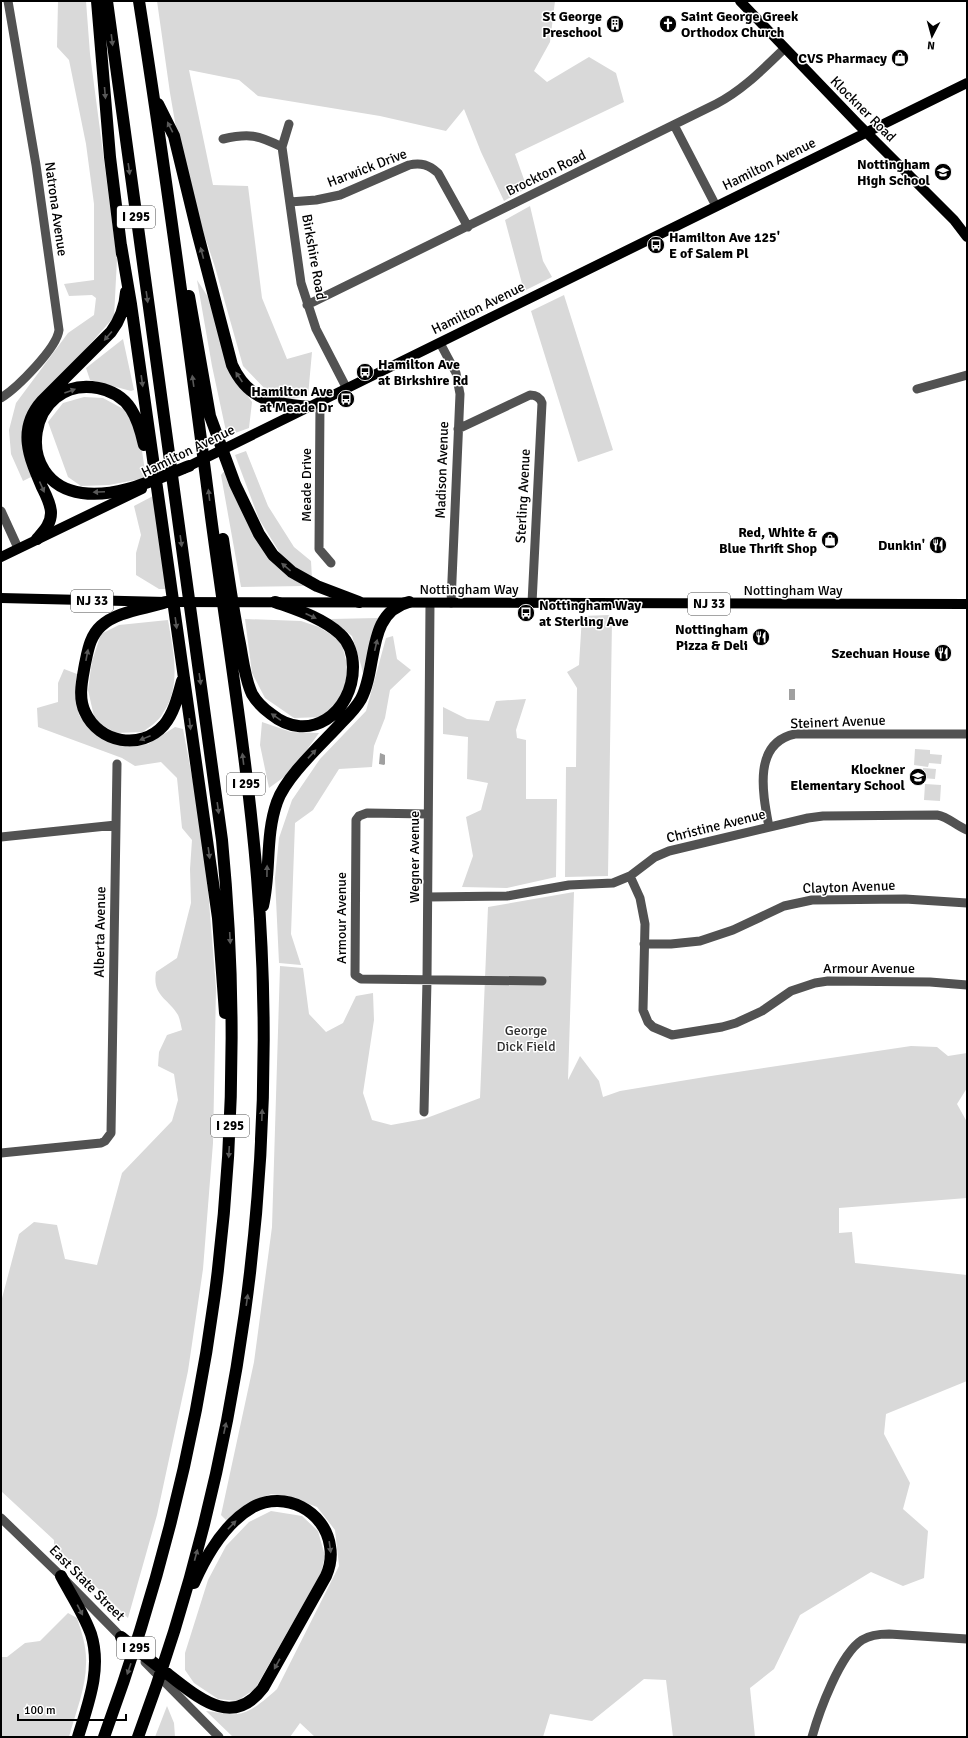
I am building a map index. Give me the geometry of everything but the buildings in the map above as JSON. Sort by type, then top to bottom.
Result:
[{"type":"highway","points":[[97,1],[110,157],[121,245],[147,439],[161,515],[218,918],[231,1104]]},
{"type":"highway","name":"I 295","points":[[104,1737],[121,1691],[149,1605],[165,1548],[184,1470],[210,1338],[224,1216],[231,1104],[232,988],[227,888],[222,840],[165,433],[107,1]]},
{"type":"highway","name":"I 295","points":[[138,1737],[174,1633],[192,1569],[220,1454],[235,1378],[248,1293],[257,1198],[262,1119],[263,1001],[260,923],[254,839],[222,538],[211,517],[160,138],[139,1]]},
{"type":"highway","points":[[154,97],[174,136],[199,239],[232,365],[236,373],[250,390],[268,401],[278,404],[315,404]]},
{"type":"highway","points":[[160,138],[210,416],[235,484],[264,542],[283,565],[303,580],[359,602]]},
{"type":"highway","points":[[37,539],[48,527],[51,512],[50,504],[31,461],[28,449],[28,430],[36,408],[102,343],[118,323],[126,294],[121,245]]},
{"type":"highway","points":[[147,439],[130,407],[113,393],[93,387],[70,390],[53,401],[41,416],[36,435],[38,456],[46,473],[62,486],[81,492],[103,492],[133,487],[189,466]]},
{"type":"highway","points":[[166,602],[116,617],[104,624],[94,634],[90,642],[82,681],[81,691],[85,712],[96,728],[113,738],[129,742],[146,738],[160,729],[171,715],[179,694],[184,672]]},
{"type":"highway","points":[[234,644],[245,670],[253,695],[266,710],[278,720],[290,724],[305,726],[318,723],[333,715],[347,698],[352,685],[353,660],[348,644],[341,635],[320,620],[275,602]]},
{"type":"highway","points":[[260,923],[267,888],[268,842],[270,827],[277,801],[291,778],[355,708],[365,689],[380,626],[389,612],[396,607],[410,602]]},
{"type":"highway","points":[[121,1637],[203,1701],[211,1705],[230,1708],[249,1701],[263,1688],[326,1576],[331,1557],[330,1546],[326,1532],[318,1519],[303,1508],[284,1502],[265,1503],[246,1512],[219,1540],[208,1556],[198,1573],[174,1633]]},
{"type":"highway","points":[[61,1576],[90,1633],[95,1658],[94,1683],[78,1737]]},
{"type":"main road","name":"Klockner Road","points":[[740,1],[866,132],[954,220],[967,237]]},
{"type":"main road","name":"Hamilton Avenue","points":[[1,557],[347,389],[967,83]]},
{"type":"main road","name":"Nottingham Way","points":[[1,597],[18,600],[166,602],[967,604]]},
{"type":"main road","name":"Nottingham Way","points":[[1,604],[18,600]]},
{"type":"street","name":"Natrona Avenue","points":[[1,398],[16,387],[53,346],[59,330],[36,165],[8,1]]},
{"type":"street","name":"Brockton Road","points":[[307,305],[721,101],[739,90],[785,48]]},
{"type":"street","name":"Birkshire Road","points":[[289,124],[282,147],[301,283],[316,329],[347,389]]},
{"type":"street","points":[[674,124],[716,206]]},
{"type":"street","points":[[222,139],[243,134],[263,138],[282,147]]},
{"type":"street","name":"Harwick Drive","points":[[290,202],[316,200],[340,195],[409,165],[421,163],[433,168],[438,173],[468,227]]},
{"type":"street","name":"Madison Avenue","points":[[440,343],[452,363],[460,394],[451,603]]},
{"type":"street","points":[[917,389],[967,375]]},
{"type":"street","name":"Sterling Avenue","points":[[458,429],[530,395],[538,396],[542,403],[532,603]]},
{"type":"street","name":"Meade Drive","points":[[315,404],[319,549],[331,564]]},
{"type":"street","points":[[1,511],[18,548]]},
{"type":"street","name":"Wegner Avenue","points":[[424,1112],[428,897],[430,602]]},
{"type":"street","name":"Steinert Avenue","points":[[768,827],[765,803],[764,764],[770,749],[782,738],[795,734],[967,734]]},
{"type":"street","name":"Alberta Avenue","points":[[1,1153],[101,1143],[105,1141],[111,1133],[117,764]]},
{"type":"street","name":"Armour Avenue","points":[[428,814],[367,813],[359,816],[356,820],[355,974],[361,979],[542,981]]},
{"type":"street","name":"Christine Avenue","points":[[428,897],[507,896],[569,885],[613,883],[630,876],[655,857],[669,851],[768,827],[823,816],[937,815],[949,819],[961,828],[967,830]]},
{"type":"street","points":[[1,837],[116,825]]},
{"type":"street","name":"Armour Avenue","points":[[630,876],[643,910],[644,944],[642,1008],[644,1016],[653,1027],[672,1035],[736,1023],[762,1011],[791,992],[815,983],[828,981],[930,982],[967,985]]},
{"type":"street","name":"Clayton Avenue","points":[[644,944],[671,944],[700,941],[733,930],[784,906],[812,900],[905,899],[967,902]]},
{"type":"street","name":"East State Street","points":[[1,1518],[61,1576],[219,1737]]},
{"type":"street","points":[[812,1737],[823,1701],[849,1653],[862,1640],[879,1634],[967,1640]]},
{"type":"green space","points":[[58,1],[86,1],[90,54],[117,259],[114,317],[29,413],[33,476],[23,481],[11,454],[9,430],[16,403],[68,333],[94,315],[96,298],[92,295],[69,296],[64,284],[94,280],[94,204],[86,144],[69,60],[57,47]]},
{"type":"green space","points":[[157,1],[555,1],[550,42],[534,71],[547,82],[589,57],[616,73],[624,102],[515,154],[527,188],[504,201],[481,152],[464,109],[446,131],[380,116],[258,96],[239,80],[189,70],[213,185],[248,186],[262,298],[287,359],[312,352],[308,396],[285,400],[269,393],[243,366],[215,267],[184,174],[170,93]]},
{"type":"green space","points":[[530,206],[543,261],[552,277],[524,291],[505,220]]},
{"type":"green space","points":[[197,280],[208,297],[232,374],[252,402],[249,428],[227,436],[212,366]]},
{"type":"green space","points":[[564,295],[613,450],[578,462],[531,311]]},
{"type":"green space","points":[[123,339],[134,390],[131,391],[90,380],[86,368]]},
{"type":"green space","points":[[84,397],[103,398],[127,411],[141,444],[146,478],[109,485],[81,486],[68,477],[48,422],[63,403]]},
{"type":"green space","points":[[246,451],[268,506],[294,547],[311,561],[312,579],[283,558],[259,519],[235,455]]},
{"type":"green space","points":[[226,469],[274,564],[304,586],[241,587],[221,475]]},
{"type":"green space","points":[[153,496],[167,589],[159,589],[136,575],[136,553],[141,535],[134,506]]},
{"type":"green space","points":[[609,615],[612,621],[608,876],[565,877],[566,767],[576,767],[577,688],[567,672],[579,665],[582,616]]},
{"type":"green space","points":[[378,618],[364,678],[352,636],[331,619]]},
{"type":"green space","points":[[245,619],[301,621],[319,627],[341,641],[348,668],[344,693],[323,717],[294,718],[265,698],[252,673]]},
{"type":"green space","points":[[168,620],[174,655],[174,680],[169,702],[161,716],[143,732],[116,733],[95,721],[88,690],[92,661],[101,634],[119,625]]},
{"type":"green space","points":[[393,636],[397,659],[411,670],[390,690],[385,718],[374,746],[372,767],[339,769],[313,810],[295,823],[291,934],[301,965],[279,963],[275,878],[279,838],[292,800],[320,759],[366,711],[386,638]]},
{"type":"green space","points":[[64,669],[77,674],[75,694],[79,715],[90,728],[107,739],[128,747],[148,744],[175,727],[183,729],[204,840],[216,988],[213,1143],[203,1269],[188,1371],[157,1515],[128,1618],[54,1545],[54,1540],[1,1491],[1,1302],[19,1234],[34,1222],[57,1225],[65,1259],[97,1265],[122,1173],[172,1121],[178,1100],[174,1074],[158,1066],[159,1052],[167,1035],[182,1030],[178,1015],[159,992],[155,980],[156,972],[177,958],[191,903],[190,869],[192,840],[182,828],[177,778],[161,762],[135,766],[122,758],[38,727],[37,708],[58,702],[58,683]]},
{"type":"green space","points":[[526,699],[516,730],[517,738],[526,740],[526,799],[557,799],[556,877],[507,888],[462,887],[473,856],[466,817],[481,810],[488,783],[467,779],[468,737],[443,734],[443,707],[467,719],[489,721],[496,701]]},
{"type":"green space","points":[[262,722],[291,732],[319,733],[291,772],[269,788],[260,745]]},
{"type":"green space","points":[[915,749],[930,750],[930,754],[942,755],[941,764],[929,763],[928,767],[914,765]]},
{"type":"green space","points":[[923,768],[936,769],[935,779],[922,778]]},
{"type":"green space","points":[[925,784],[941,785],[940,801],[924,800]]},
{"type":"green space","name":"George Dick Field","points":[[574,892],[568,1080],[580,1056],[599,1081],[603,1097],[620,1091],[911,1046],[937,1047],[948,1056],[967,1053],[967,1088],[957,1104],[967,1122],[967,1198],[839,1208],[839,1233],[852,1232],[855,1263],[967,1275],[967,1381],[886,1414],[884,1434],[910,1483],[903,1509],[928,1531],[924,1578],[903,1586],[871,1572],[800,1615],[774,1669],[750,1688],[755,1737],[673,1737],[666,1680],[644,1679],[592,1721],[550,1714],[543,1737],[315,1737],[300,1723],[290,1737],[233,1737],[206,1711],[229,1714],[242,1713],[248,1711],[277,1689],[339,1566],[335,1530],[317,1507],[290,1497],[271,1494],[245,1505],[226,1520],[221,1515],[254,1362],[272,1227],[280,966],[303,968],[309,1014],[326,1032],[343,1023],[356,996],[373,993],[374,1020],[363,1093],[372,1120],[391,1125],[424,1119],[480,1098],[488,907]]},
{"type":"green space","points":[[271,1511],[302,1516],[318,1531],[325,1556],[321,1573],[255,1689],[237,1701],[218,1699],[194,1683],[185,1670],[185,1653],[208,1580],[226,1546],[249,1522]]},
{"type":"green space","points":[[68,1613],[77,1618],[86,1652],[86,1673],[69,1737],[1,1737],[1,1657],[7,1657],[25,1643],[40,1641]]},
{"type":"green space","points":[[167,1706],[174,1723],[175,1737],[155,1737]]},
{"type":"shaded area","points":[[789,689],[795,689],[795,700],[789,700]]},
{"type":"shaded area","points":[[380,753],[385,755],[384,765],[379,764]]},
{"type":"place","name":"St George Preschool","points":[[615,24]]},
{"type":"place","name":"Saint George Greek Orthodox Church","points":[[668,24]]},
{"type":"place","name":"CVS Pharmacy","points":[[900,58]]},
{"type":"place","name":"Nottingham High School","points":[[943,172]]},
{"type":"place","name":"Hamilton Ave 125' E of Salem Pl","points":[[656,245]]},
{"type":"place","name":"Hamilton Ave at Birkshire Rd","points":[[365,372]]},
{"type":"place","name":"Hamilton Ave at Meade Dr","points":[[346,399]]},
{"type":"place","name":"Red, White & Blue Thrift Shop","points":[[830,540]]},
{"type":"place","name":"Dunkin'","points":[[938,545]]},
{"type":"place","name":"Nottingham Way at Sterling Ave","points":[[526,613]]},
{"type":"place","name":"Nottingham Pizza & Deli","points":[[761,637]]},
{"type":"place","name":"Szechuan House","points":[[943,653]]},
{"type":"place","name":"Klockner Elementary School","points":[[918,777]]}]
